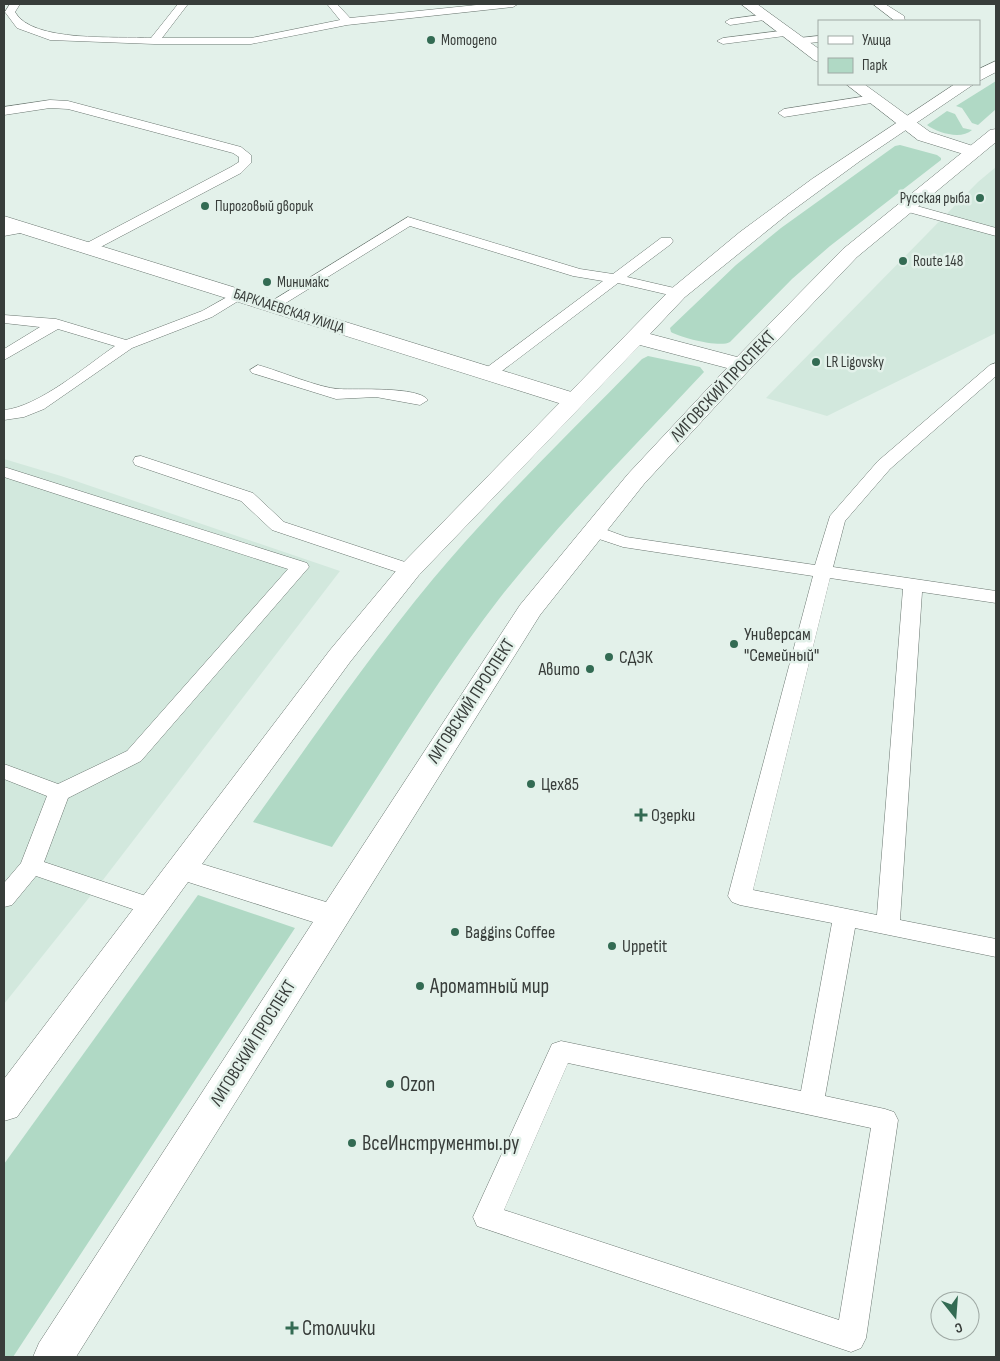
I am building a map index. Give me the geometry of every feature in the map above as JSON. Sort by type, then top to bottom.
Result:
[{"type":"main road","points":[[748,4],[818,56]]},
{"type":"main road","points":[[980,75],[996,66]]},
{"type":"main road","points":[[855,85],[924,136],[973,152]]},
{"type":"main road","points":[[4,1106],[340,656],[410,570],[678,293],[724,253],[769,218],[964,85]]},
{"type":"main road","name":"ЛИГОВСКИЙ ПРОСПЕКТ","points":[[53,1357],[529,611],[636,479],[741,365],[850,253],[996,134]]},
{"type":"main road","name":"БАРКЛАЕВСКАЯ УЛИЦА","points":[[4,222],[573,400]]},
{"type":"main road","points":[[635,337],[741,365]]},
{"type":"main road","points":[[182,869],[334,916]]},
{"type":"lane","points":[[15,4],[10,12],[14,22],[27,30],[50,36],[154,41],[252,41],[347,22],[513,4]]},
{"type":"lane","points":[[154,41],[182,4]]},
{"type":"lane","points":[[332,4],[347,22]]},
{"type":"lane","points":[[878,4],[900,18],[900,20]]},
{"type":"lane","points":[[730,22],[767,17]]},
{"type":"lane","points":[[723,41],[793,37],[818,39]]},
{"type":"lane","points":[[784,113],[874,99]]},
{"type":"lane","points":[[4,111],[50,104],[68,105],[237,150],[245,156],[245,163],[236,170],[88,248]]},
{"type":"lane","points":[[906,207],[996,232]]},
{"type":"lane","points":[[271,306],[408,221],[578,273],[614,278],[678,293]]},
{"type":"lane","points":[[4,232],[26,228]]},
{"type":"lane","points":[[488,374],[666,241]]},
{"type":"lane","points":[[4,415],[18,414],[38,406],[127,345],[207,314],[238,295]]},
{"type":"lane","points":[[4,319],[56,324],[127,345]]},
{"type":"lane","points":[[4,355],[56,324]]},
{"type":"lane","points":[[996,368],[884,465],[836,520],[821,571],[740,896],[996,948]]},
{"type":"lane","points":[[258,370],[336,394],[376,392],[420,400]]},
{"type":"lane","points":[[141,460],[247,497],[278,526],[410,570]]},
{"type":"lane","points":[[4,472],[300,567],[134,756],[59,793],[31,866],[4,899]]},
{"type":"lane","points":[[593,532],[623,542],[996,597]]},
{"type":"lane","points":[[888,927],[913,585]]},
{"type":"lane","points":[[4,771],[59,793]]},
{"type":"lane","points":[[31,866],[153,907]]},
{"type":"lane","points":[[811,1105],[845,918]]},
{"type":"lane","points":[[560,1051],[811,1105],[885,1120],[850,1338],[487,1217],[560,1051]]},
{"type":"shaded area","points":[[996,167],[996,333],[827,416],[766,398],[978,182]]},
{"type":"shaded area","points":[[4,459],[61,476],[340,571],[96,889],[4,1004]]},
{"type":"green space","points":[[996,81],[996,109],[978,125],[972,123],[962,108],[956,106]]},
{"type":"green space","points":[[947,111],[955,114],[963,128],[972,130],[962,135],[956,135],[937,131],[927,125]]},
{"type":"green space","points":[[900,145],[937,155],[941,160],[830,246],[792,279],[730,342],[725,344],[710,343],[671,332],[670,328],[736,265],[781,228],[895,146]]},
{"type":"green space","points":[[648,356],[700,367],[704,372],[573,512],[499,599],[434,690],[332,847],[253,822],[363,668],[433,579],[509,494],[642,359]]},
{"type":"green space","points":[[198,895],[295,928],[13,1357],[4,1357],[4,1164]]},
{"type":"place","name":"Мотодепо","points":[[431,40]]},
{"type":"place","name":"Русская рыба","points":[[980,198]]},
{"type":"place","name":"Пироговый дворик","points":[[205,206]]},
{"type":"place","name":"Route 148","points":[[903,261]]},
{"type":"place","name":"Минимакс","points":[[267,282]]},
{"type":"place","name":"LR Ligovsky","points":[[816,362]]},
{"type":"place","name":"Универсам \"Семейный\"","points":[[734,644]]},
{"type":"place","name":"СДЭК","points":[[609,657]]},
{"type":"place","name":"Авито","points":[[590,669]]},
{"type":"place","name":"Цех85","points":[[531,784]]},
{"type":"place","name":"Озерки","points":[[641,815]]},
{"type":"place","name":"Baggins Coffee","points":[[455,932]]},
{"type":"place","name":"Uppetit","points":[[612,946]]},
{"type":"place","name":"Ароматный мир","points":[[420,986]]},
{"type":"place","name":"Ozon","points":[[390,1084]]},
{"type":"place","name":"ВсеИнструменты.ру","points":[[352,1143]]},
{"type":"place","name":"Столички","points":[[292,1328]]}]
